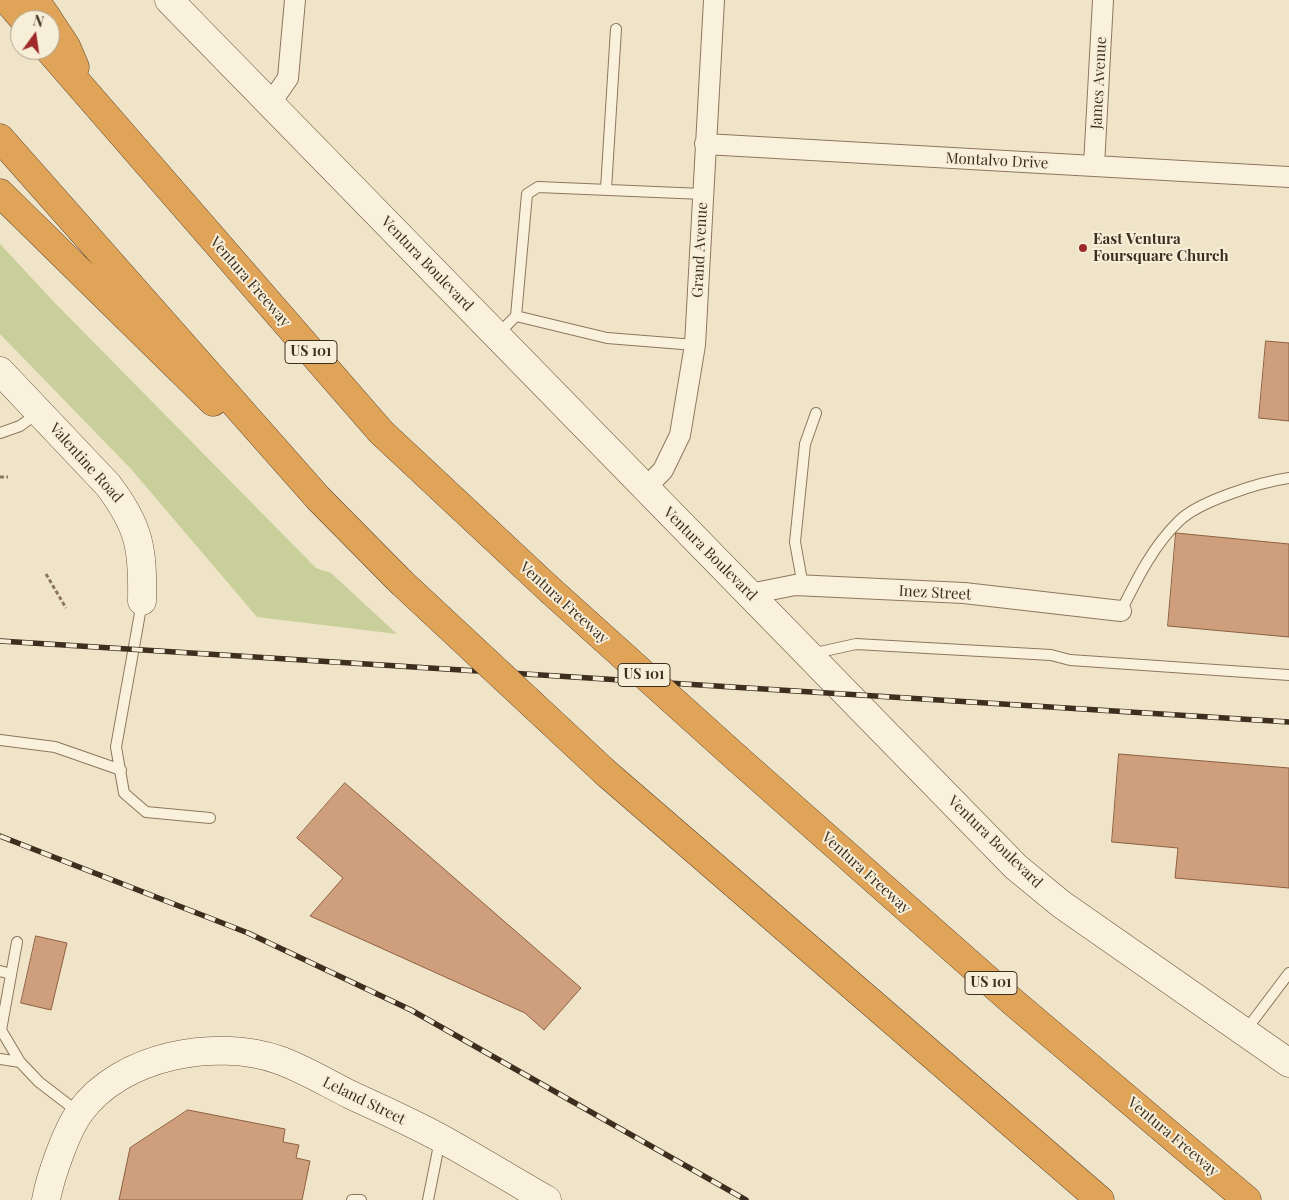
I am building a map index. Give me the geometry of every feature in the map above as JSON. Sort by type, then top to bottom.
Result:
[{"type":"highway","points":[[7,0],[16,10]]},
{"type":"highway","points":[[60,37],[66,46],[88,98]]},
{"type":"highway","name":"Ventura Freeway","points":[[57,60],[88,98],[381,432],[550,590],[739,760],[1013,1002],[1247,1200]]},
{"type":"highway","points":[[0,138],[318,498]]},
{"type":"highway","points":[[0,193],[181,373],[318,498],[400,581],[606,774],[1100,1200]]},
{"type":"street","name":"Ventura Boulevard","points":[[169,0],[1016,867],[1061,904],[1289,1063]]},
{"type":"street","points":[[270,104],[288,78],[295,0]]},
{"type":"street","name":"Grand Avenue","points":[[646,488],[663,470],[680,435],[695,345],[714,0]]},
{"type":"street","name":"James Avenue","points":[[1094,166],[1103,0]]},
{"type":"street","name":"Montalvo Drive","points":[[705,144],[1289,177]]},
{"type":"street","name":"Valentine Road","points":[[0,371],[108,486],[124,506],[138,540],[143,564],[142,601]]},
{"type":"street","name":"Inez Street","points":[[750,594],[795,585],[964,593],[1121,611]]},
{"type":"street","name":"Leland Street","points":[[46,1200],[59,1157],[79,1113],[99,1092],[130,1070],[167,1058],[203,1050],[238,1051],[279,1060],[441,1138],[547,1200]]},
{"type":"lane","points":[[606,190],[616,29]]},
{"type":"lane","points":[[497,335],[516,316],[527,194],[538,187],[702,194]]},
{"type":"lane","points":[[516,316],[607,338],[695,345]]},
{"type":"lane","points":[[0,433],[20,426],[40,412]]},
{"type":"lane","points":[[802,586],[795,542],[805,444],[816,413]]},
{"type":"lane","points":[[1121,611],[1149,557],[1180,520],[1215,500],[1266,481],[1289,478]]},
{"type":"lane","points":[[142,601],[116,747],[124,793],[146,812],[210,818]]},
{"type":"lane","points":[[810,654],[856,644],[1051,655],[1070,660],[1289,675]]},
{"type":"lane","points":[[0,740],[55,747],[121,770]]},
{"type":"lane","points":[[17,942],[1,1030],[20,1062],[39,1082],[79,1113]]},
{"type":"lane","points":[[0,971],[11,974]]},
{"type":"lane","points":[[1244,1032],[1289,973]]},
{"type":"lane","points":[[0,1058],[20,1062]]},
{"type":"lane","points":[[428,1200],[441,1138]]},
{"type":"lane","points":[[352,1200],[361,1200]]},
{"type":"path","points":[[0,477],[8,477]]},
{"type":"path","points":[[46,574],[66,608]]},
{"type":"green space","points":[[0,244],[54,302],[316,568],[331,573],[397,634],[257,617],[131,469],[0,334]]},
{"type":"building","points":[[1266,341],[1289,343],[1289,421],[1259,418]]},
{"type":"building","points":[[1176,533],[1289,544],[1289,637],[1168,626]]},
{"type":"building","points":[[1119,754],[1289,768],[1289,888],[1175,878],[1178,848],[1112,842]]},
{"type":"building","points":[[345,783],[581,988],[544,1030],[525,1013],[310,916],[343,878],[297,838]]},
{"type":"building","points":[[36,936],[67,943],[51,1010],[21,1003]]},
{"type":"building","points":[[188,1110],[285,1129],[283,1142],[299,1145],[296,1158],[310,1161],[302,1200],[119,1200],[130,1148]]},
{"type":"railway","points":[[0,641],[1289,722]]},
{"type":"railway","points":[[0,836],[248,933],[411,1010],[746,1200]]},
{"type":"place","name":"East Ventura Foursquare Church","points":[[1083,248]]}]
